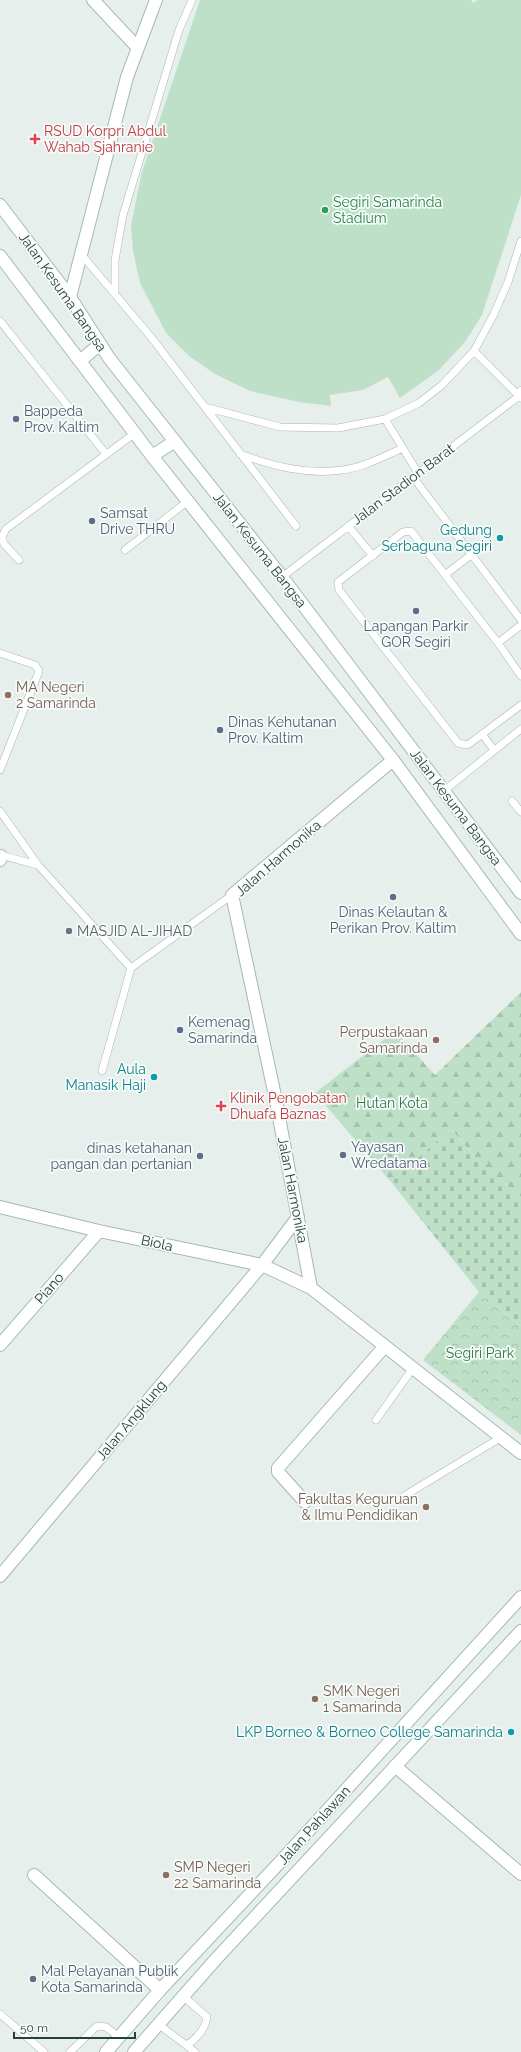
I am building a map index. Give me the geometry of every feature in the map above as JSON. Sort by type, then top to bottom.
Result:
[{"type":"street","points":[[93,0],[137,47]]},
{"type":"street","points":[[70,297],[127,77],[137,47],[156,0]]},
{"type":"street","name":"Jalan Kesuma Bangsa","points":[[0,205],[70,297],[100,344],[282,577],[445,790],[521,893]]},
{"type":"street","name":"Jalan Kesuma Bangsa","points":[[0,256],[152,456],[393,760],[521,934]]},
{"type":"street","points":[[80,361],[100,344]]},
{"type":"street","points":[[152,456],[175,441]]},
{"type":"street","name":"Jalan Harmonika","points":[[310,1288],[275,1096],[232,895],[393,760]]},
{"type":"street","name":"Biola","points":[[0,1207],[99,1231],[262,1265],[310,1288]]},
{"type":"street","name":"Jalan Angklung","points":[[0,1576],[262,1265],[298,1217]]},
{"type":"street","name":"Piano","points":[[0,1345],[99,1231]]},
{"type":"street","points":[[310,1288],[521,1453]]},
{"type":"street","points":[[305,1502],[278,1472],[278,1468],[385,1346]]},
{"type":"street","name":"Jalan Pahlawan","points":[[106,2052],[160,1990],[282,1860],[521,1597]]},
{"type":"street","name":"Jalan Pahlawan","points":[[134,2052],[183,1996],[295,1874],[521,1631]]},
{"type":"street","points":[[395,1766],[521,1874]]},
{"type":"street","points":[[282,1860],[295,1874]]},
{"type":"street","points":[[34,1875],[160,1990]]},
{"type":"lane","points":[[115,294],[115,260],[123,215],[179,30],[192,0]]},
{"type":"lane","points":[[205,407],[280,427],[338,428],[385,419],[419,403],[442,385],[474,351],[494,314],[508,282],[521,241]]},
{"type":"lane","points":[[81,254],[151,337],[296,526]]},
{"type":"lane","points":[[0,321],[106,454]]},
{"type":"lane","points":[[474,351],[520,394]]},
{"type":"lane","name":"Jalan Stadion Barat","points":[[282,577],[520,394]]},
{"type":"lane","points":[[385,419],[403,448],[415,475],[471,555],[521,620]]},
{"type":"lane","points":[[20,560],[4,544],[2,537],[6,529],[135,433]]},
{"type":"lane","points":[[240,454],[275,466],[312,471],[343,470],[372,462],[403,448]]},
{"type":"lane","points":[[125,550],[188,501]]},
{"type":"lane","points":[[348,526],[373,556]]},
{"type":"lane","points":[[521,676],[446,574],[411,531],[403,532],[338,582],[339,590],[458,743],[466,745],[521,705]]},
{"type":"lane","points":[[446,574],[471,555]]},
{"type":"lane","points":[[498,643],[521,625]]},
{"type":"lane","points":[[0,653],[35,665],[38,671],[0,770]]},
{"type":"lane","points":[[445,790],[521,729]]},
{"type":"lane","points":[[482,734],[494,750]]},
{"type":"lane","points":[[512,801],[521,812]]},
{"type":"lane","points":[[0,811],[38,865],[131,968]]},
{"type":"lane","points":[[0,857],[38,865]]},
{"type":"lane","points":[[102,1071],[131,968],[232,895]]},
{"type":"lane","points":[[376,1420],[413,1368]]},
{"type":"lane","points":[[404,1496],[500,1438]]},
{"type":"lane","points":[[183,1996],[207,2017],[206,2024],[192,2042],[186,2045]]},
{"type":"lane","points":[[0,2014],[44,2052]]},
{"type":"lane","points":[[158,2024],[195,2052]]},
{"type":"lane","points":[[70,2052],[97,2026],[106,2027],[119,2037]]},
{"type":"green space","name":"Segiri Samarinda Stadium","points":[[200,0],[471,0],[473,3],[478,0],[521,0],[521,195],[482,315],[465,342],[439,370],[400,398],[388,377],[363,390],[330,395],[331,406],[299,402],[250,391],[215,374],[189,356],[166,333],[140,283],[133,251],[131,225],[142,172]]},
{"type":"green space","name":"Hutan Kota","points":[[521,992],[521,1197],[482,1165],[451,1129],[391,1182],[315,1093],[395,1031],[435,1075]]},
{"type":"green space","points":[[451,1129],[482,1165],[521,1197],[521,1326],[479,1292],[391,1182]]},
{"type":"green space","name":"Segiri Park","points":[[479,1292],[521,1326],[521,1435],[423,1360]]},
{"type":"place","name":"RSUD Korpri Abdul Wahab Sjahranie","points":[[35,139]]},
{"type":"place","name":"Segiri Samarinda Stadium","points":[[325,210]]},
{"type":"place","name":"Bappeda Prov. Kaltim","points":[[16,419]]},
{"type":"place","name":"Samsat Drive THRU","points":[[92,521]]},
{"type":"place","name":"Gedung Serbaguna Segiri","points":[[500,538]]},
{"type":"place","name":"Lapangan Parkir GOR Segiri","points":[[416,611]]},
{"type":"place","name":"MA Negeri 2 Samarinda","points":[[8,695]]},
{"type":"place","name":"Dinas Kehutanan Prov. Kaltim","points":[[220,730]]},
{"type":"place","name":"Dinas Kelautan & Perikan Prov. Kaltim","points":[[393,897]]},
{"type":"place","name":"MASJID AL-JIHAD","points":[[69,931]]},
{"type":"place","name":"Kemenag Samarinda","points":[[180,1030]]},
{"type":"place","name":"Perpustakaan Samarinda","points":[[436,1040]]},
{"type":"place","name":"Aula Manasik Haji","points":[[154,1077]]},
{"type":"place","name":"Klinik Pengobatan Dhuafa Baznas","points":[[221,1106]]},
{"type":"place","name":"Yayasan Wredatama","points":[[343,1155]]},
{"type":"place","name":"dinas ketahanan pangan dan pertanian","points":[[200,1156]]},
{"type":"place","name":"Fakultas Keguruan & Ilmu Pendidikan","points":[[426,1507]]},
{"type":"place","name":"SMK Negeri 1 Samarinda","points":[[315,1699]]},
{"type":"place","name":"LKP Borneo & Borneo College Samarinda","points":[[511,1732]]},
{"type":"place","name":"SMP Negeri 22 Samarinda","points":[[166,1875]]},
{"type":"place","name":"Mal Pelayanan Publik Kota Samarinda","points":[[33,1979]]}]
